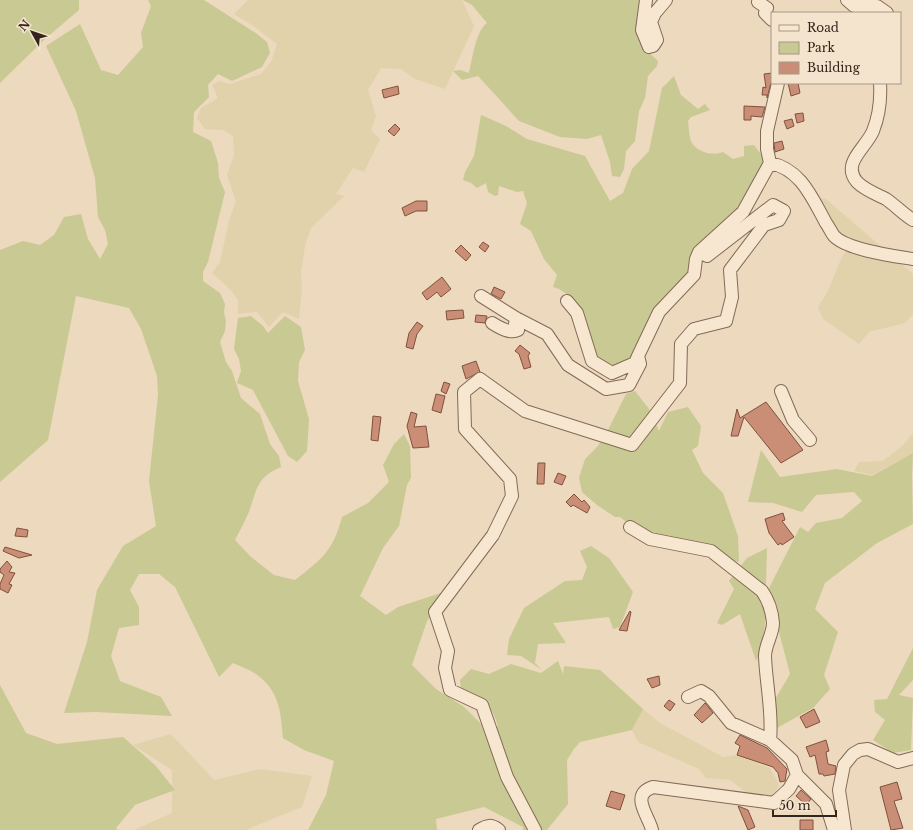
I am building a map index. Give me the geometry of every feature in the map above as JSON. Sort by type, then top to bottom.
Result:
[{"type":"street","points":[[646,0],[642,30],[649,47],[653,46],[657,40],[651,22],[655,13],[666,0]]},
{"type":"street","points":[[759,0],[758,2],[768,8],[765,14],[771,19]]},
{"type":"street","points":[[847,0],[854,6],[877,6],[886,12]]},
{"type":"street","points":[[567,301],[577,313],[592,361],[612,373],[635,363],[658,312],[694,275],[696,259],[699,252],[743,212],[770,163],[767,149],[767,131],[778,84]]},
{"type":"street","points":[[880,84],[881,101],[873,132],[853,160],[852,172],[857,181],[863,186],[886,199],[913,220]]},
{"type":"street","points":[[770,163],[779,165],[789,170],[805,184],[834,236],[862,250],[913,259]]},
{"type":"street","points":[[534,830],[507,777],[482,705],[450,690],[445,668],[448,651],[435,612],[493,535],[512,496],[510,479],[465,428],[464,392],[480,378],[525,411],[632,445],[680,383],[681,344],[694,329],[726,321],[732,297],[730,270],[764,225],[779,220],[784,211],[773,205],[707,256],[699,252]]},
{"type":"street","points":[[481,296],[516,318],[548,334],[568,365],[606,389],[629,385],[640,364],[638,356]]},
{"type":"street","points":[[492,323],[508,331],[514,332],[518,330],[515,324],[516,318]]},
{"type":"street","points":[[781,391],[793,420],[810,440]]},
{"type":"street","points":[[630,527],[650,539],[711,551],[762,591],[767,598],[771,609],[773,624],[765,654],[771,727],[770,740]]},
{"type":"street","points":[[688,697],[702,691],[709,696],[731,723],[770,740],[792,760],[796,775],[826,804],[834,830]]},
{"type":"street","points":[[845,830],[840,790],[844,765],[853,754],[860,750],[868,749],[898,762],[913,758]]},
{"type":"street","points":[[652,830],[642,806],[642,796],[646,790],[653,787],[774,803],[789,789],[796,775]]},
{"type":"street","points":[[479,830],[486,826],[492,826],[499,830]]},
{"type":"shaded area","points":[[248,0],[462,0],[474,26],[445,89],[415,79],[401,69],[381,68],[368,90],[376,116],[371,130],[380,139],[364,172],[353,168],[336,194],[344,196],[311,228],[305,246],[301,271],[302,288],[299,319],[283,312],[269,327],[257,312],[238,314],[238,300],[231,290],[212,273],[220,262],[230,217],[236,202],[227,175],[234,155],[233,136],[223,130],[205,129],[197,118],[201,108],[218,98],[212,85],[220,81],[230,84],[261,74],[271,62],[277,44],[252,25],[234,14]]},
{"type":"shaded area","points":[[818,198],[826,199],[913,274],[913,314],[905,323],[869,332],[859,344],[823,319],[818,307],[827,293],[841,259],[846,251],[841,248]]},
{"type":"shaded area","points":[[913,433],[913,453],[872,475],[854,471],[859,462],[883,461],[902,446]]},
{"type":"shaded area","points":[[643,709],[660,723],[723,757],[737,755],[770,768],[779,785],[771,799],[751,796],[730,780],[706,778],[699,769],[638,742],[632,730]]},
{"type":"shaded area","points":[[171,734],[214,780],[260,769],[312,776],[302,807],[248,830],[134,830],[172,813],[172,770],[133,745]]},
{"type":"green space","points":[[0,0],[79,0],[79,10],[45,39],[0,83]]},
{"type":"green space","points":[[148,0],[204,0],[267,42],[270,53],[262,67],[232,81],[218,74],[208,85],[209,97],[194,112],[193,132],[211,141],[218,163],[219,178],[225,192],[208,262],[203,272],[203,281],[220,293],[225,304],[225,331],[220,342],[226,362],[232,371],[241,398],[260,414],[270,444],[279,456],[281,467],[272,471],[258,486],[248,514],[235,540],[251,557],[274,575],[295,580],[325,553],[335,538],[342,517],[368,503],[389,482],[383,465],[394,444],[404,434],[410,446],[411,478],[407,485],[399,526],[383,548],[360,596],[386,615],[398,607],[453,589],[427,621],[412,665],[436,689],[464,707],[481,724],[502,778],[535,830],[523,830],[523,827],[484,807],[436,819],[437,830],[308,830],[326,795],[334,761],[304,750],[283,738],[280,713],[276,698],[267,684],[258,676],[248,669],[233,663],[219,677],[175,587],[159,574],[139,574],[130,590],[139,607],[139,625],[119,628],[111,656],[120,681],[161,697],[172,716],[96,712],[64,713],[87,642],[97,590],[123,546],[156,526],[149,481],[158,395],[157,376],[141,329],[129,308],[76,296],[48,440],[0,482],[0,250],[23,241],[40,245],[54,235],[64,217],[81,214],[88,239],[100,259],[108,244],[105,230],[98,217],[95,178],[76,111],[46,46],[80,24],[101,70],[118,75],[143,47],[141,33],[151,6]]},
{"type":"green space","points":[[463,0],[647,0],[647,51],[658,61],[657,66],[648,76],[645,98],[639,111],[635,141],[626,151],[624,169],[620,177],[612,176],[610,162],[601,135],[587,139],[560,137],[519,121],[478,76],[462,80],[453,71],[460,70],[469,73],[477,38],[487,23],[472,5]]},
{"type":"green space","points":[[674,76],[681,95],[698,109],[705,104],[710,110],[691,117],[688,121],[691,141],[696,148],[707,153],[715,154],[723,152],[733,159],[744,156],[744,146],[754,145],[763,157],[769,170],[738,214],[690,275],[625,365],[601,369],[570,296],[553,287],[557,275],[544,259],[531,231],[520,224],[527,203],[523,191],[517,192],[499,186],[498,195],[495,196],[488,192],[486,183],[477,188],[471,183],[463,180],[465,172],[474,156],[481,115],[506,126],[527,139],[585,156],[610,201],[623,193],[632,169],[649,151],[662,88]]},
{"type":"green space","points":[[251,316],[263,326],[268,333],[285,316],[301,327],[305,350],[299,362],[298,381],[309,419],[307,451],[297,462],[288,456],[253,390],[237,383],[241,371],[239,359],[234,349],[238,318]]},
{"type":"green space","points":[[635,391],[649,409],[659,431],[668,412],[688,407],[701,426],[698,446],[692,450],[703,473],[723,493],[738,536],[739,562],[708,555],[642,534],[620,517],[615,517],[597,505],[582,492],[579,478],[585,459],[598,446],[626,394]]},
{"type":"green space","points":[[761,450],[780,477],[837,469],[872,476],[913,453],[913,524],[877,543],[825,583],[815,609],[838,632],[824,675],[830,689],[813,708],[775,729],[773,703],[790,674],[768,590],[800,527],[808,532],[816,523],[842,518],[862,501],[854,492],[816,495],[802,512],[773,503],[748,502]]},
{"type":"green space","points":[[591,546],[609,558],[633,592],[620,627],[613,629],[609,617],[553,623],[566,643],[538,644],[535,663],[542,670],[521,656],[507,655],[509,639],[524,608],[565,581],[582,580],[587,567],[580,551]]},
{"type":"green space","points":[[767,548],[764,646],[756,661],[740,614],[722,625],[717,623],[734,589],[729,581],[747,558]]},
{"type":"green space","points":[[913,648],[913,680],[899,695],[913,698],[911,750],[893,753],[873,740],[885,720],[875,712],[874,700],[887,699]]},
{"type":"green space","points":[[558,661],[563,674],[564,666],[600,670],[643,709],[632,730],[580,742],[574,749],[567,760],[568,804],[547,830],[541,830],[491,729],[498,726],[492,712],[480,699],[461,689],[460,680],[471,669],[489,674],[511,664],[541,673]]},
{"type":"green space","points":[[0,685],[26,733],[57,744],[123,737],[155,765],[175,790],[135,805],[116,828],[118,830],[0,830]]},
{"type":"building","points":[[771,73],[771,83],[767,98],[767,95],[762,95],[763,87],[766,88],[764,74]]},
{"type":"building","points":[[788,84],[798,84],[800,93],[791,96]]},
{"type":"building","points":[[398,86],[399,94],[384,98],[382,90]]},
{"type":"building","points":[[744,106],[765,107],[762,117],[751,116],[751,120],[744,120]]},
{"type":"building","points":[[803,113],[804,121],[797,123],[795,114]]},
{"type":"building","points":[[792,119],[794,126],[787,129],[784,121]]},
{"type":"building","points":[[395,124],[400,129],[394,136],[388,131]]},
{"type":"building","points":[[782,141],[784,149],[775,152],[774,143]]},
{"type":"building","points":[[416,201],[427,201],[427,211],[416,211],[405,216],[402,208]]},
{"type":"building","points":[[483,242],[489,246],[485,252],[479,247]]},
{"type":"building","points":[[461,245],[471,255],[466,261],[455,251]]},
{"type":"building","points":[[442,277],[451,289],[441,297],[437,292],[427,300],[422,293]]},
{"type":"building","points":[[494,287],[505,292],[501,299],[491,294]]},
{"type":"building","points":[[463,310],[464,318],[447,320],[446,311]]},
{"type":"building","points":[[476,315],[487,316],[485,323],[475,322]]},
{"type":"building","points":[[417,322],[423,326],[417,334],[413,349],[406,347],[409,333]]},
{"type":"building","points":[[520,345],[530,353],[528,356],[531,367],[524,369],[519,354],[515,351]]},
{"type":"building","points":[[476,361],[480,372],[466,379],[462,366]]},
{"type":"building","points":[[444,382],[450,384],[446,394],[441,391]]},
{"type":"building","points":[[436,394],[445,396],[441,413],[432,410]]},
{"type":"building","points":[[766,402],[803,450],[781,463],[744,417],[738,436],[731,436],[737,409],[740,418]]},
{"type":"building","points":[[411,412],[417,414],[414,427],[426,426],[429,447],[413,448],[407,426]]},
{"type":"building","points":[[373,416],[381,417],[378,441],[371,440]]},
{"type":"building","points":[[538,463],[545,463],[544,484],[537,484]]},
{"type":"building","points":[[558,473],[566,476],[562,485],[554,482]]},
{"type":"building","points":[[574,494],[582,502],[584,500],[590,507],[587,513],[573,505],[571,507],[566,502]]},
{"type":"building","points":[[783,513],[785,520],[782,521],[794,537],[782,545],[781,543],[778,545],[769,533],[765,519]]},
{"type":"building","points":[[17,528],[28,530],[27,537],[15,536]]},
{"type":"building","points":[[5,547],[32,555],[19,558],[3,551]]},
{"type":"building","points":[[7,561],[12,567],[9,572],[15,573],[9,584],[12,585],[8,593],[0,589],[0,584],[4,575],[0,572],[0,569]]},
{"type":"building","points":[[630,611],[627,631],[619,630]]},
{"type":"building","points":[[659,676],[660,685],[652,688],[647,679]]},
{"type":"building","points":[[669,700],[675,704],[670,711],[664,706]]},
{"type":"building","points":[[705,703],[713,713],[702,723],[694,715]]},
{"type":"building","points":[[814,709],[820,722],[806,728],[800,717]]},
{"type":"building","points":[[740,735],[767,748],[787,769],[785,781],[780,782],[778,773],[773,767],[737,755],[740,746],[735,743]]},
{"type":"building","points":[[826,740],[829,751],[826,752],[828,764],[836,766],[835,774],[824,776],[823,774],[819,774],[815,755],[810,757],[806,747]]},
{"type":"building","points":[[897,782],[902,799],[894,801],[903,828],[891,830],[880,787]]},
{"type":"building","points":[[801,790],[811,799],[806,805],[796,796]]},
{"type":"building","points":[[611,791],[625,795],[620,810],[606,806]]},
{"type":"building","points":[[738,806],[748,810],[755,827],[748,830]]},
{"type":"building","points":[[800,820],[813,820],[813,830],[800,830]]}]
